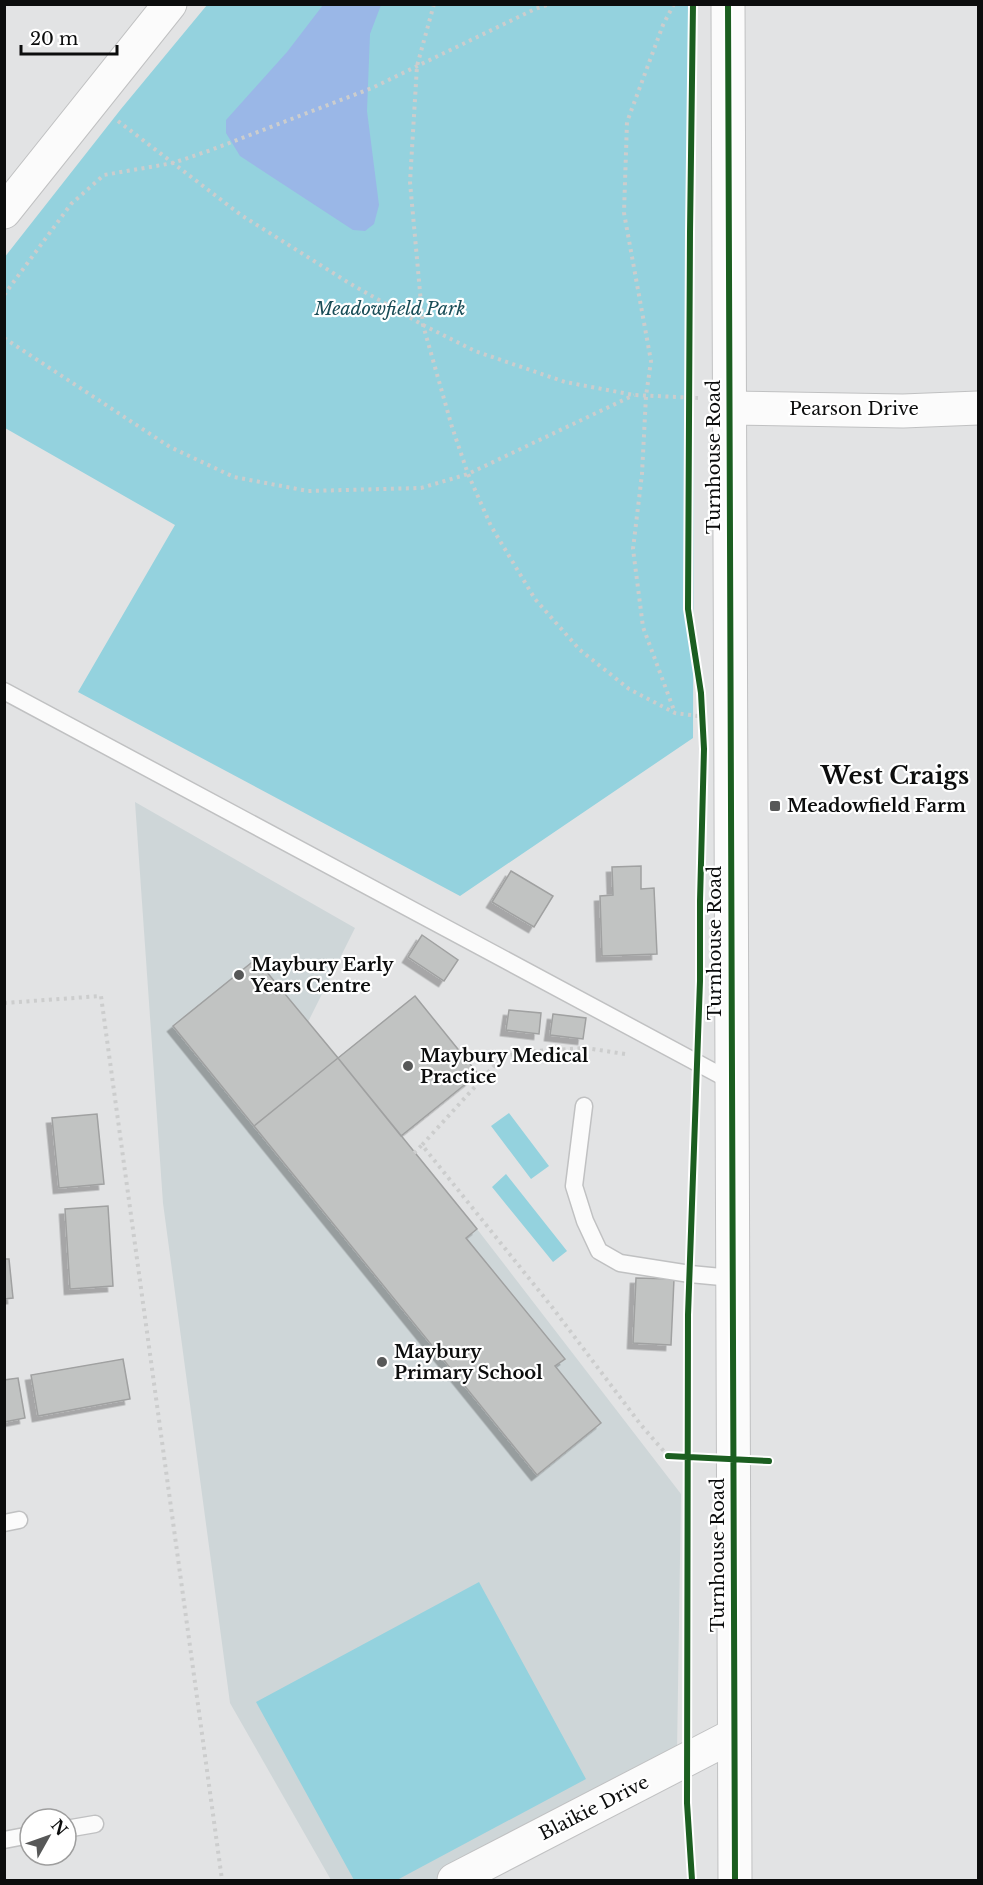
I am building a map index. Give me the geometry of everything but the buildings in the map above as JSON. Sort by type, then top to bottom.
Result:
[{"type":"street","points":[[4,212],[170,4]]},
{"type":"street","name":"Turnhouse Road","points":[[728,4],[735,1881]]},
{"type":"street","name":"Pearson Drive","points":[[729,403],[903,411],[978,408]]},
{"type":"street","name":"Blaikie Drive","points":[[454,1881],[734,1735]]},
{"type":"lane","points":[[4,691],[731,1081]]},
{"type":"lane","points":[[584,1106],[574,1186],[585,1221],[598,1251],[620,1263],[732,1278]]},
{"type":"lane","points":[[78,1827],[95,1824]]},
{"type":"path","points":[[434,4],[417,66],[410,183],[423,325],[468,474],[491,526],[535,599],[580,650],[629,689],[675,714],[703,717],[702,705]]},
{"type":"path","points":[[4,295],[71,204],[104,175],[173,163],[211,150],[372,88],[535,9],[550,4]]},
{"type":"path","points":[[674,4],[663,25],[627,122],[624,213],[651,360],[646,396],[642,474],[633,549],[643,627],[675,714]]},
{"type":"path","points":[[93,101],[241,215],[349,283],[423,325],[475,351],[565,382],[634,395],[689,397],[729,403]]},
{"type":"path","points":[[4,338],[170,447],[234,477],[308,491],[421,488],[468,474],[634,395]]},
{"type":"path","points":[[689,386],[689,408]]},
{"type":"path","points":[[4,1003],[101,996],[222,1881]]},
{"type":"path","points":[[414,1153],[503,1056],[535,1051],[586,1048],[625,1054]]},
{"type":"path","points":[[422,1145],[668,1456],[678,1457]]},
{"type":"shaded area","points":[[323,5],[381,5],[370,34],[367,111],[379,205],[374,224],[365,231],[353,230],[240,156],[226,133],[226,120],[287,52]]},
{"type":"shaded area","name":"Maybury Primary School","points":[[135,802],[355,928],[308,1022],[477,1229],[681,1494],[677,1753],[441,1880],[331,1880],[230,1703],[163,1203]]},
{"type":"green space","name":"Meadowfield Park","points":[[207,5],[695,5],[693,738],[460,896],[78,692],[175,525],[5,428],[4,258],[121,109]]},
{"type":"green space","points":[[509,1113],[549,1166],[531,1179],[491,1126]]},
{"type":"green space","points":[[506,1174],[567,1251],[553,1262],[492,1187]]},
{"type":"green space","points":[[479,1582],[586,1779],[397,1880],[354,1880],[256,1702]]},
{"type":"cycle path","points":[[692,1880],[687,1803],[688,1315],[700,981],[704,749],[701,693],[688,609],[693,4]]},
{"type":"cycle path","points":[[728,4],[735,1880]]},
{"type":"cycle path","points":[[668,1456],[769,1461]]},
{"type":"place","name":"Meadowfield Farm","points":[[775,806]]},
{"type":"place","name":"Maybury Early Years Centre","points":[[239,975]]},
{"type":"place","name":"Maybury Medical Practice","points":[[408,1066]]},
{"type":"place","name":"Maybury Primary School","points":[[382,1362]]},
{"type":"district","name":"West Craigs","points":[[895,775]]}]
